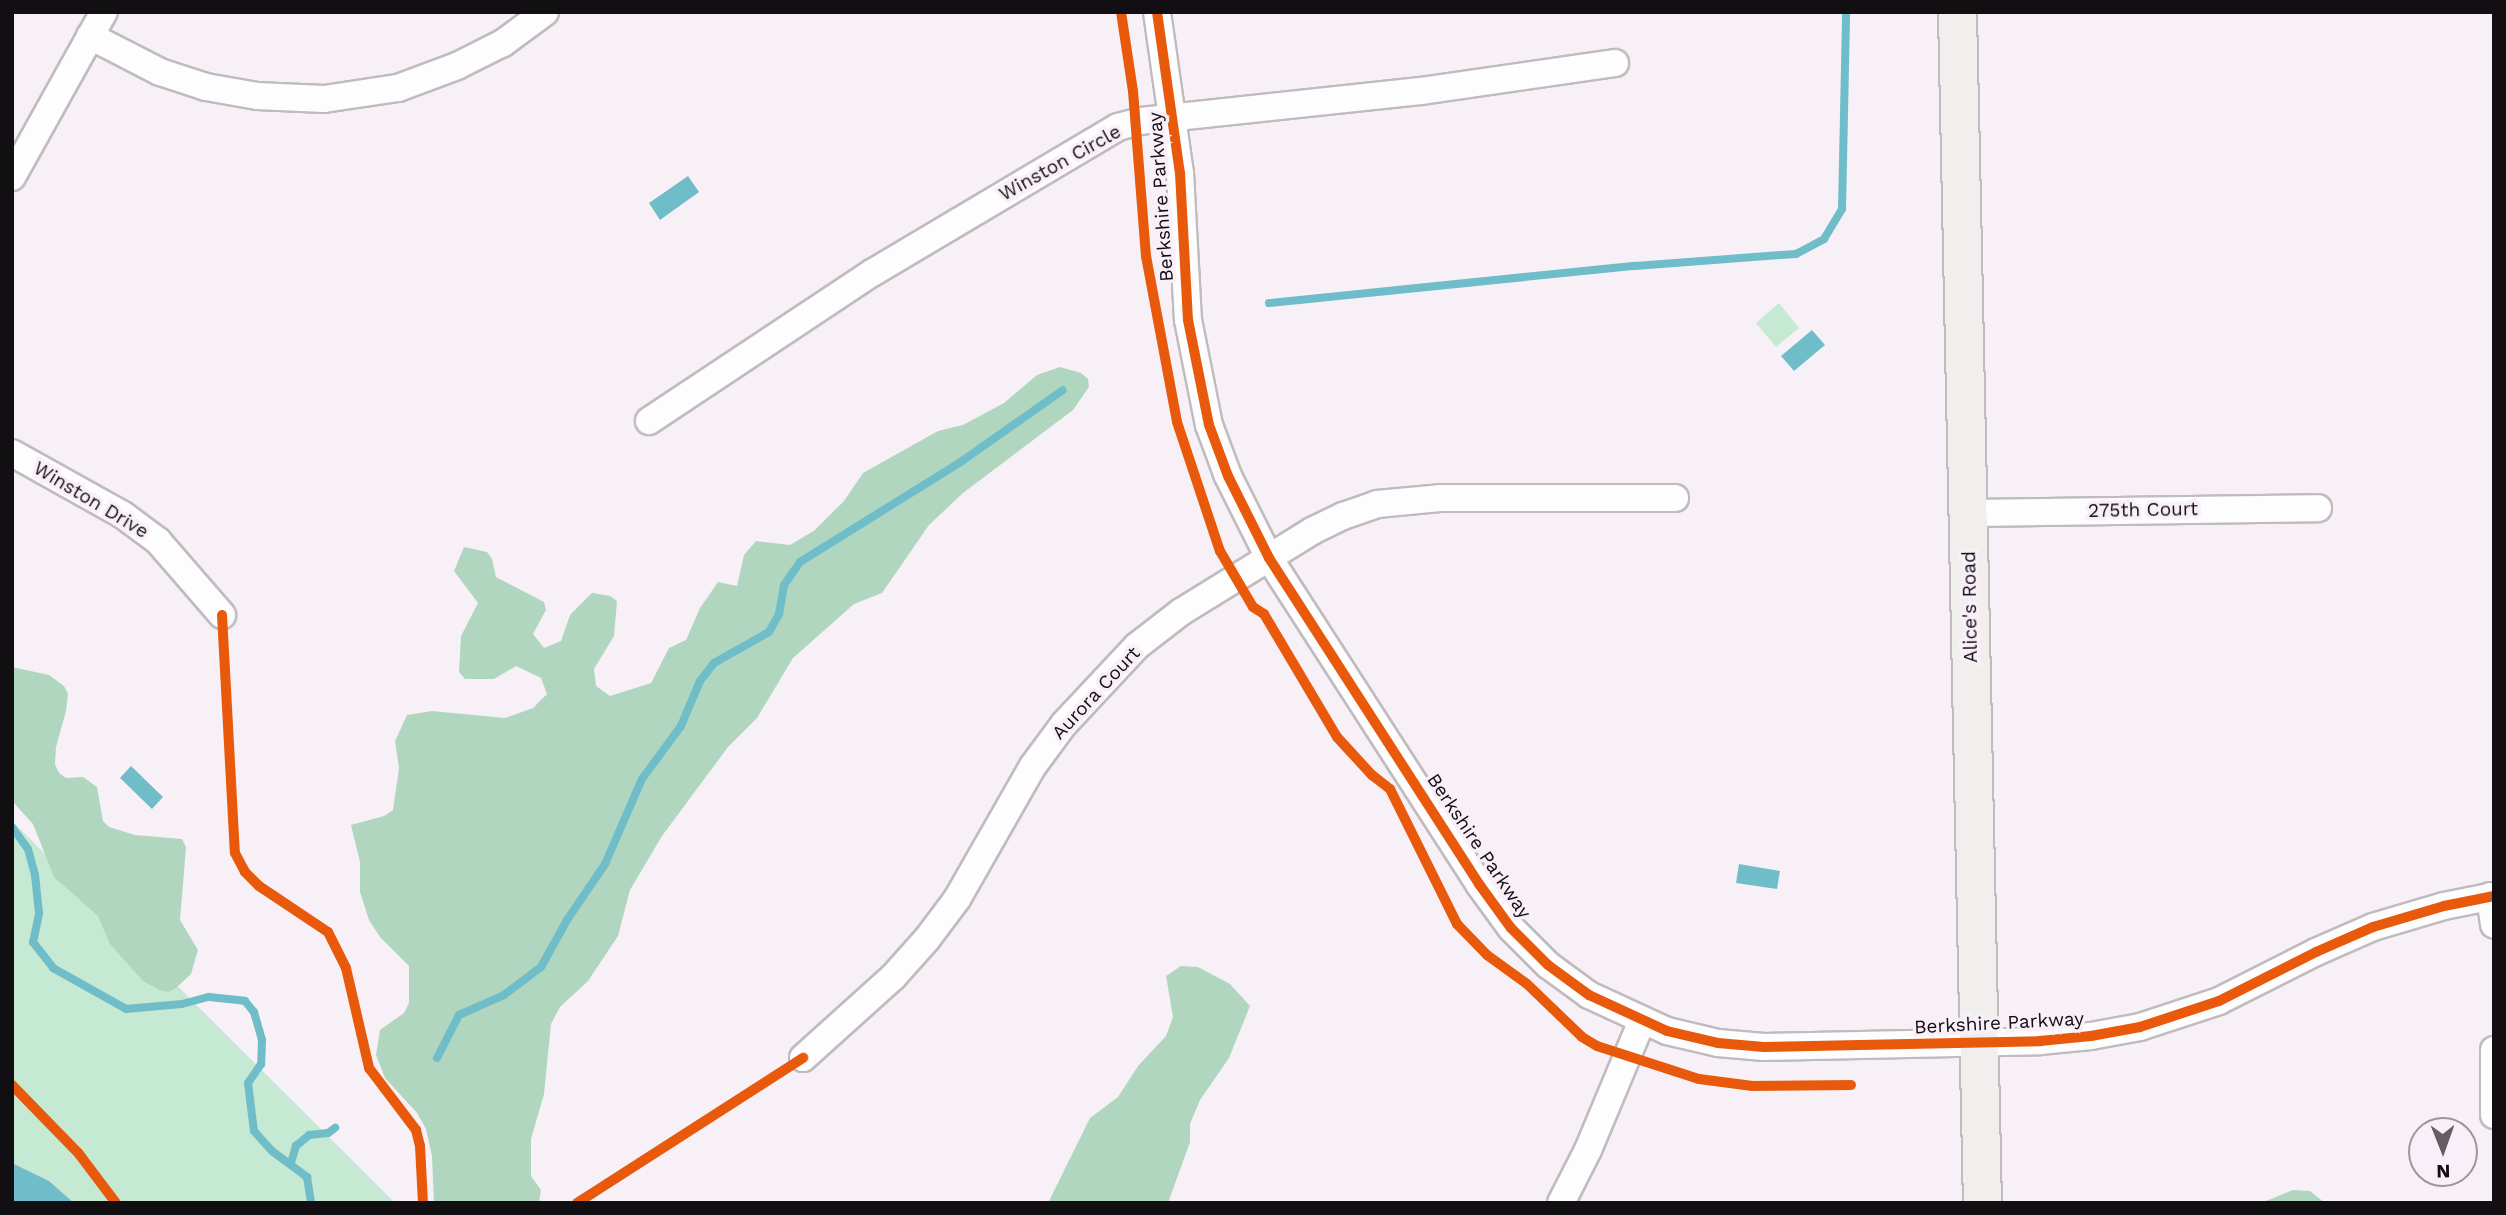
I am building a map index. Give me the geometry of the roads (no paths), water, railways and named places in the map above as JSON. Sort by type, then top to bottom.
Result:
[{"type":"main road","name":"Alice's Road","points":[[1957,12],[1982,1203]]},
{"type":"street","points":[[12,177],[104,12]]},
{"type":"street","points":[[90,36],[160,72],[206,87],[257,96],[324,99],[398,88],[457,66],[503,43],[545,12]]},
{"type":"street","name":"Berkshire Parkway","points":[[1157,12],[1180,173],[1188,320],[1196,373],[1209,425],[1228,476],[1269,558],[1472,873],[1511,928],[1548,965],[1589,995],[1642,1021],[1718,1043],[1764,1047],[1979,1043],[2091,1036],[2140,1027],[2219,1001],[2316,952],[2373,927],[2444,906],[2492,896]]},
{"type":"street","name":"Winston Circle","points":[[649,421],[872,273],[1118,127],[1173,117],[1421,91],[1615,63]]},
{"type":"street","name":"Winston Drive","points":[[12,453],[123,514],[158,541],[222,615]]},
{"type":"street","name":"Aurora Court","points":[[803,1058],[893,977],[928,939],[984,856],[1033,766],[1099,683],[1137,646],[1181,612],[1343,516],[1377,504],[1409,499],[1675,498]]},
{"type":"street","name":"275th Court","points":[[1968,513],[2318,508]]},
{"type":"street","points":[[2492,896],[2494,925]]},
{"type":"street","points":[[1561,1203],[1588,1150],[1642,1021]]},
{"type":"street","points":[[2494,1050],[2494,1115]]},
{"type":"water","points":[[688,176],[699,192],[660,220],[649,203]]},
{"type":"water","points":[[1812,330],[1825,345],[1794,371],[1781,356]]},
{"type":"water","points":[[131,766],[163,797],[152,809],[120,778]]},
{"type":"water","points":[[1739,864],[1780,871],[1777,889],[1736,883]]},
{"type":"water","points":[[12,1163],[49,1181],[74,1203],[12,1203]]},
{"type":"waterway","points":[[1269,303],[1635,266],[1796,254],[1824,239],[1842,209],[1846,12]]},
{"type":"waterway","points":[[437,1058],[459,1015],[504,995],[541,967],[567,920],[605,864],[642,779],[681,726],[700,681],[714,663],[769,632],[779,614],[784,585],[800,562],[962,461],[1063,390]]},
{"type":"waterway","points":[[12,827],[28,849],[35,875],[39,914],[33,942],[53,968],[126,1009],[182,1004],[209,997],[245,1001],[254,1012],[262,1040],[261,1064],[248,1083],[254,1131],[272,1151],[307,1177],[311,1203]]},
{"type":"waterway","points":[[291,1163],[296,1146],[309,1135],[328,1133],[335,1128]]}]
